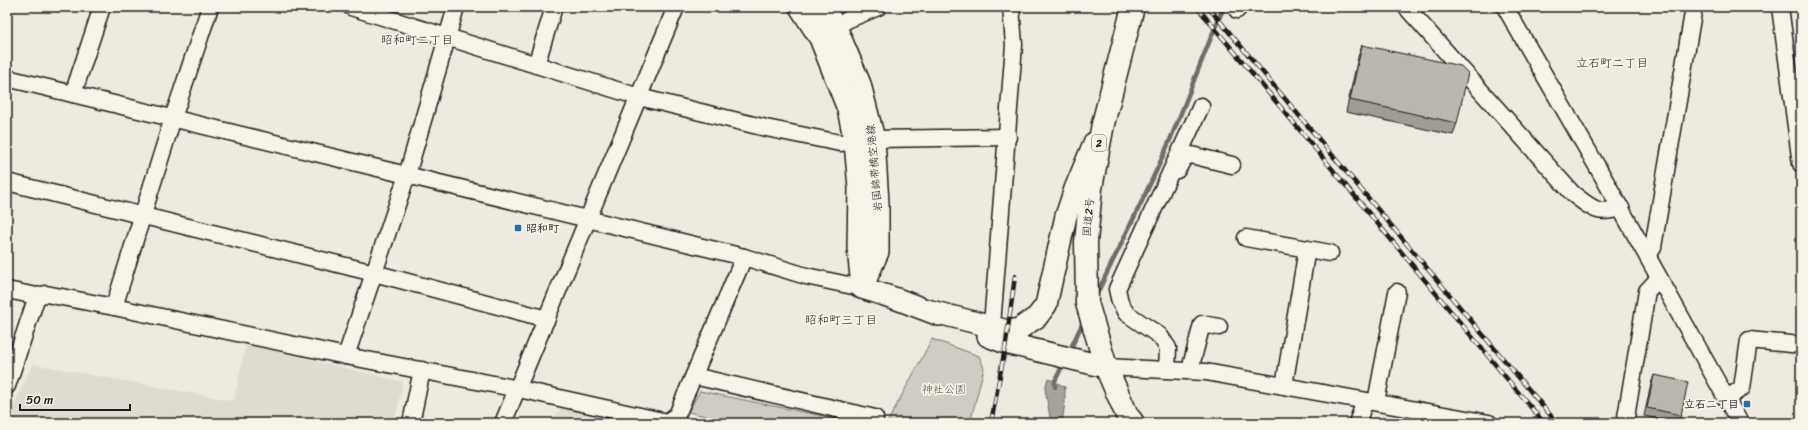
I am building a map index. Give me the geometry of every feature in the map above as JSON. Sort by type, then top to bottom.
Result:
[{"type":"highway","name":"国道2号","points":[[1132,7],[1103,124],[1091,188],[1086,242],[1087,304],[1106,366],[1127,415],[1132,423]]},
{"type":"main road","name":"岩国錦帯橋空港線","points":[[800,7],[828,32]]},
{"type":"main road","name":"岩国錦帯橋空港線","points":[[822,7],[848,109],[865,141],[859,188],[858,248],[862,288]]},
{"type":"main road","points":[[992,332],[1019,329],[1037,317],[1046,305],[1066,216],[1075,189],[1103,124]]},
{"type":"main road","points":[[862,288],[992,332],[1006,343],[1106,366]]},
{"type":"street","points":[[73,94],[102,7]]},
{"type":"street","points":[[114,307],[173,118],[210,7]]},
{"type":"street","points":[[351,7],[446,38],[639,97],[766,128],[840,143],[1008,137]]},
{"type":"street","points":[[346,356],[407,175],[456,7]]},
{"type":"street","points":[[536,65],[554,7]]},
{"type":"street","points":[[504,423],[676,7]]},
{"type":"street","points":[[828,32],[848,19],[878,7]]},
{"type":"street","points":[[992,332],[1014,45],[1011,7]]},
{"type":"street","points":[[1406,7],[1573,194],[1595,210],[1608,212],[1621,208]]},
{"type":"street","points":[[1505,7],[1621,208],[1740,423]]},
{"type":"street","points":[[1648,257],[1653,247],[1694,7]]},
{"type":"street","points":[[1780,7],[1801,164]]},
{"type":"street","points":[[7,78],[744,257],[806,276],[862,288]]},
{"type":"street","points":[[1167,369],[1168,348],[1160,336],[1126,313],[1120,302],[1117,289],[1201,106]]},
{"type":"street","points":[[1165,184],[1169,184],[1184,158],[1191,155],[1232,164]]},
{"type":"street","points":[[7,182],[374,273],[548,319]]},
{"type":"street","points":[[1246,238],[1330,253]]},
{"type":"street","points":[[1284,386],[1306,249]]},
{"type":"street","points":[[7,290],[38,296],[46,294],[114,307],[346,356],[519,389],[667,422],[677,415],[744,257]]},
{"type":"street","points":[[1625,423],[1647,291],[1659,278]]},
{"type":"street","points":[[1357,423],[1371,402],[1397,292]]},
{"type":"street","points":[[7,386],[38,296]]},
{"type":"street","points":[[1193,371],[1192,362],[1202,324],[1219,327]]},
{"type":"street","points":[[1726,399],[1742,388],[1749,340],[1801,345]]},
{"type":"street","points":[[1106,366],[1193,371],[1371,402],[1412,416],[1489,423]]},
{"type":"street","points":[[411,423],[422,370]]},
{"type":"street","points":[[694,376],[875,418]]},
{"type":"shaded area","points":[[246,344],[403,382],[394,423],[7,423],[7,420],[33,364],[234,401]]},
{"type":"shaded area","points":[[1048,378],[1065,387],[1065,402],[1062,423],[1051,423],[1045,389]]},
{"type":"shaded area","points":[[563,405],[642,423],[551,423]]},
{"type":"green space","name":"神社公園","points":[[932,339],[979,356],[984,368],[970,423],[887,423]]},
{"type":"green space","points":[[700,391],[857,423],[736,423],[688,412]]},
{"type":"building","points":[[1362,45],[1461,66],[1468,73],[1457,123],[1350,100]]},
{"type":"building","points":[[1654,375],[1688,382],[1681,415],[1647,408]]},
{"type":"waterway","points":[[1096,296],[1163,156],[1224,7]]},
{"type":"waterway","points":[[1069,352],[1084,320]]},
{"type":"waterway","points":[[1055,387],[1055,381],[1064,362]]},
{"type":"railway","points":[[1197,7],[1544,423]]},
{"type":"railway","points":[[1208,7],[1557,423]]},
{"type":"railway","points":[[991,423],[1006,343],[1015,276]]},
{"type":"place","name":"昭和町","points":[[518,228]]},
{"type":"place","name":"立石二丁目","points":[[1747,404]]},
{"type":"district","name":"昭和町二丁目","points":[[417,40]]},
{"type":"district","name":"立石町二丁目","points":[[1612,63]]},
{"type":"district","name":"昭和町三丁目","points":[[841,320]]}]
